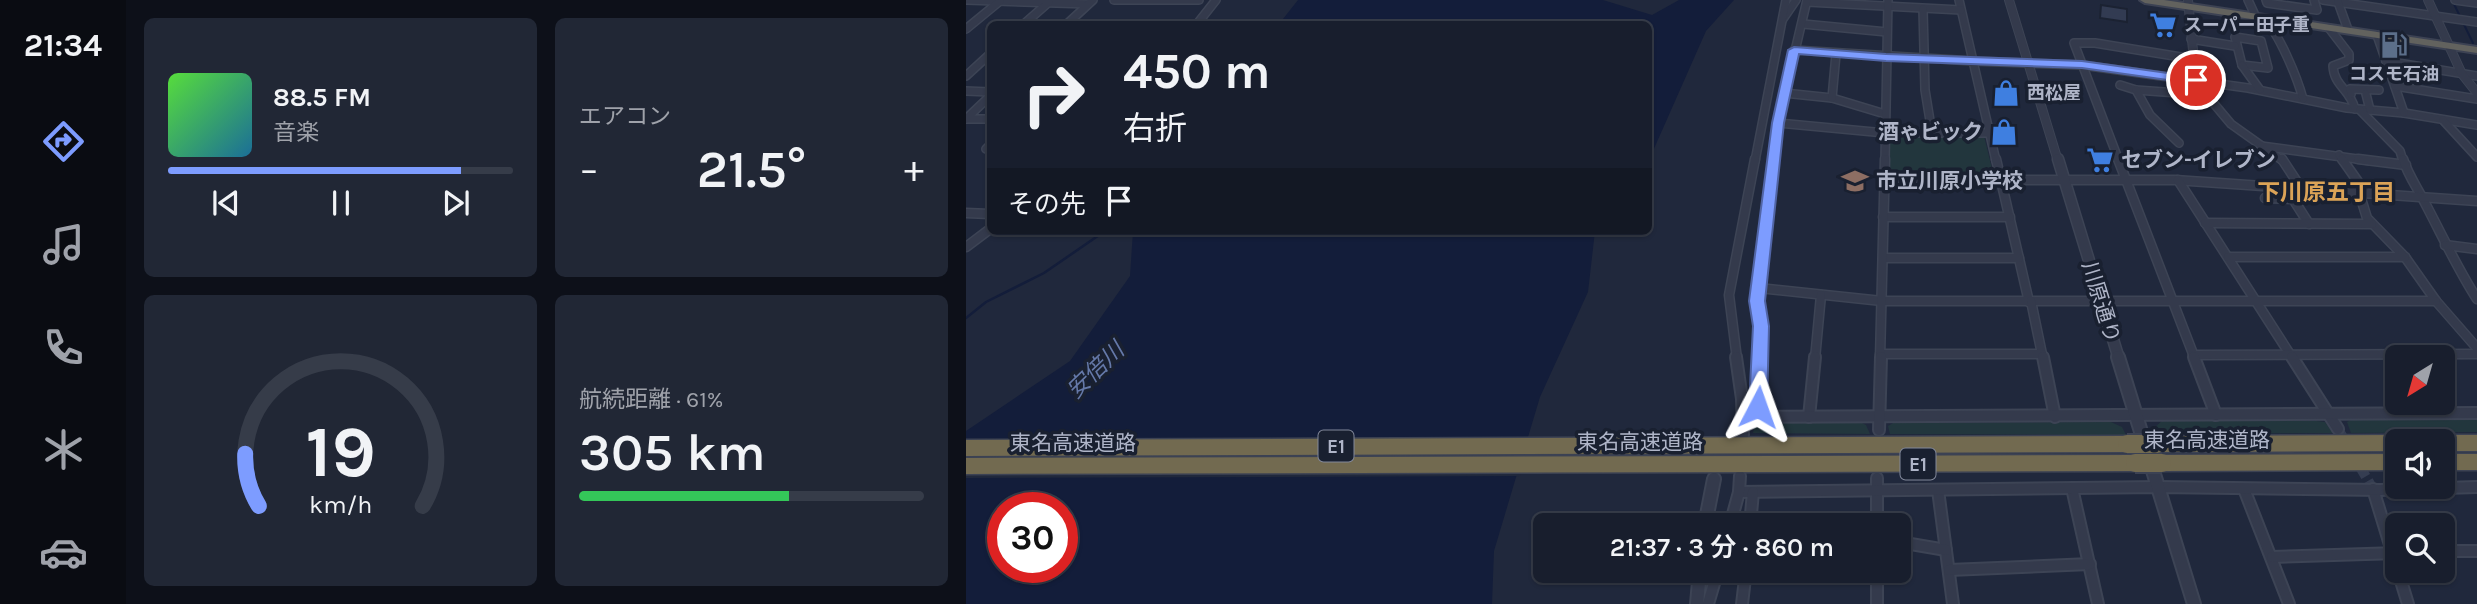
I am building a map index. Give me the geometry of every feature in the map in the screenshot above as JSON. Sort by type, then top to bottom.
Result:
[{"type":"highway","points":[[2145,0],[2188,3]]},
{"type":"highway","points":[[2168,0],[2329,28],[2477,48]]},
{"type":"highway","points":[[2258,15],[2448,44]]},
{"type":"highway","points":[[2455,443],[2477,443]]},
{"type":"highway","name":"東名高速道路","points":[[966,448],[2127,444],[2160,453],[2385,462]]},
{"type":"highway","name":"東名高速道路","points":[[966,466],[2135,463],[2160,453],[2385,444]]},
{"type":"highway","points":[[2455,462],[2477,462]]},
{"type":"street","points":[[966,0],[1091,2]]},
{"type":"street","points":[[1114,0],[1199,0]]},
{"type":"street","points":[[1199,21],[1216,0]]},
{"type":"street","points":[[1743,435],[1747,419],[1730,318],[1729,295],[1786,0]]},
{"type":"street","points":[[1781,20],[1788,16],[1796,0]]},
{"type":"street","points":[[1959,0],[2055,417]]},
{"type":"street","name":"川原通り","points":[[2009,0],[2193,604]]},
{"type":"street","points":[[2248,0],[2258,15],[2274,29],[2279,45],[2294,68],[2303,99]]},
{"type":"street","points":[[2266,0],[2267,3],[2317,10],[2314,0]]},
{"type":"street","points":[[2323,0],[2477,22]]},
{"type":"street","points":[[2385,0],[2388,9]]},
{"type":"street","points":[[2428,0],[2462,74],[2477,93]]},
{"type":"street","points":[[2455,0],[2477,3]]},
{"type":"street","points":[[966,29],[1000,1]]},
{"type":"street","points":[[1747,419],[1758,407],[1759,288],[1778,123],[1807,1],[1961,10]]},
{"type":"street","points":[[1028,21],[1050,2]]},
{"type":"street","points":[[1070,21],[1091,2]]},
{"type":"street","points":[[2339,2],[2347,27]]},
{"type":"street","points":[[2188,3],[2198,91]]},
{"type":"street","points":[[1879,429],[1888,4]]},
{"type":"street","points":[[1923,9],[1926,90],[1932,133]]},
{"type":"street","points":[[1803,24],[1887,32]]},
{"type":"street","points":[[2329,28],[2349,54],[2348,60],[2333,65],[2333,69],[2339,87],[2351,94]]},
{"type":"street","points":[[2377,35],[2404,113]]},
{"type":"street","points":[[2240,65],[2268,68],[2261,41],[2235,37],[2236,60],[2240,65],[2260,90]]},
{"type":"street","points":[[2191,39],[2235,46]]},
{"type":"street","points":[[2193,59],[2074,43],[2216,415]]},
{"type":"street","points":[[1794,50],[1886,58],[2082,65],[2196,80],[2357,109],[2404,113],[2477,125]]},
{"type":"street","points":[[1832,98],[1836,54]]},
{"type":"street","points":[[966,76],[987,57]]},
{"type":"street","points":[[2386,61],[2477,76]]},
{"type":"street","points":[[2120,85],[2136,90],[2205,93],[2231,124],[2287,164],[2301,188]]},
{"type":"street","points":[[2395,86],[2477,99]]},
{"type":"street","points":[[2379,90],[2350,89],[2357,109],[2397,147],[2409,177],[2477,299]]},
{"type":"street","points":[[2136,90],[2146,109],[2179,144]]},
{"type":"street","points":[[966,91],[987,94]]},
{"type":"street","points":[[1784,93],[1832,98],[1885,114]]},
{"type":"street","points":[[2366,94],[2370,110]]},
{"type":"street","points":[[966,119],[987,97]]},
{"type":"street","points":[[966,119],[987,119]]},
{"type":"street","points":[[2442,119],[2477,157]]},
{"type":"street","points":[[1778,123],[1885,133],[1990,133]]},
{"type":"street","points":[[2261,146],[2406,164]]},
{"type":"street","points":[[2339,155],[2362,192],[2367,218],[2405,257],[2436,301],[2477,348]]},
{"type":"street","points":[[1884,180],[2178,180],[2477,201]]},
{"type":"street","points":[[2178,180],[2338,429]]},
{"type":"street","points":[[2264,198],[2292,199],[2309,224]]},
{"type":"street","points":[[966,213],[987,214]]},
{"type":"street","points":[[1883,217],[2010,217]]},
{"type":"street","points":[[2205,223],[2372,224]]},
{"type":"street","points":[[966,247],[987,231]]},
{"type":"street","points":[[2445,245],[2477,249]]},
{"type":"street","points":[[2228,257],[2405,257]]},
{"type":"street","points":[[1882,258],[2019,258]]},
{"type":"street","points":[[1759,288],[1882,301],[2436,301]]},
{"type":"street","points":[[1809,417],[1821,295]]},
{"type":"street","points":[[2466,336],[2477,335]]},
{"type":"street","points":[[1880,355],[2042,354]]},
{"type":"street","points":[[2193,355],[2477,354]]},
{"type":"street","points":[[1747,419],[2477,413]]},
{"type":"street","points":[[1734,513],[1740,492],[1740,477]]},
{"type":"street","points":[[1707,513],[1714,479]]},
{"type":"street","points":[[1740,492],[1877,484],[1938,490],[2477,487]]},
{"type":"street","points":[[1877,484],[1877,513]]},
{"type":"street","points":[[2072,488],[2098,604]]},
{"type":"street","points":[[2244,489],[2289,604]]},
{"type":"street","points":[[2373,489],[2385,524]]},
{"type":"street","points":[[1938,490],[1952,604]]},
{"type":"street","points":[[1751,513],[1753,492]]},
{"type":"street","points":[[1911,544],[1946,550]]},
{"type":"street","points":[[2455,551],[2477,551]]},
{"type":"street","points":[[2272,557],[2385,553]]},
{"type":"street","points":[[1949,570],[2090,564]]},
{"type":"street","points":[[1697,604],[1699,583]]},
{"type":"street","points":[[1708,604],[1714,583]]},
{"type":"street","points":[[1742,604],[1744,583]]},
{"type":"street","points":[[1877,583],[1877,604]]},
{"type":"street","points":[[2403,583],[2408,604]]},
{"type":"shaded area","points":[[1984,136],[1994,177],[1887,177],[1887,137]]},
{"type":"shaded area","points":[[2353,419],[2477,419],[2477,432],[2455,432],[2455,429],[2385,429],[2385,433],[2351,433],[2347,422]]},
{"type":"shaded area","points":[[1760,421],[1860,422],[1866,425],[1870,434],[1753,433],[1755,425]]},
{"type":"shaded area","points":[[2162,421],[2317,421],[2325,422],[2333,433],[2156,434],[2155,427]]},
{"type":"shaded area","points":[[2111,422],[2122,427],[2126,435],[1890,434],[1888,426],[1893,423]]},
{"type":"water","points":[[1298,0],[1603,0],[1652,15],[1679,0],[1734,0],[1706,31],[1652,153],[1652,21],[1281,21]]},
{"type":"water","name":"安倍川","points":[[1133,235],[1595,235],[1588,292],[1540,397],[1494,551],[1492,604],[966,604],[966,431],[1070,361],[1130,276]]},
{"type":"pier","points":[[1532,437],[1520,476],[966,478],[966,439]]},
{"type":"building","points":[[2101,5],[2127,9],[2127,22],[2100,18]]},
{"type":"waterway","points":[[2453,2],[2473,43]]},
{"type":"waterway","points":[[966,318],[986,302],[1044,273],[1099,235]]},
{"type":"tunnel","points":[[2338,429],[2373,489]]},
{"type":"place","name":"スーパー田子重","points":[[2163,25]]},
{"type":"place","name":"コスモ石油","points":[[2394,45]]},
{"type":"place","name":"西松屋","points":[[2006,93]]},
{"type":"place","name":"酒ゃビック","points":[[2004,132]]},
{"type":"place","name":"セブン-イレブン","points":[[2100,160]]},
{"type":"place","name":"市立川原小学校","points":[[1855,181]]},
{"type":"district","name":"下川原五丁目","points":[[2326,192]]},
{"type":"route","points":[[1758,407],[1761,326],[1757,301],[1778,123],[1794,50],[1886,58],[2082,65],[2196,80]]}]
